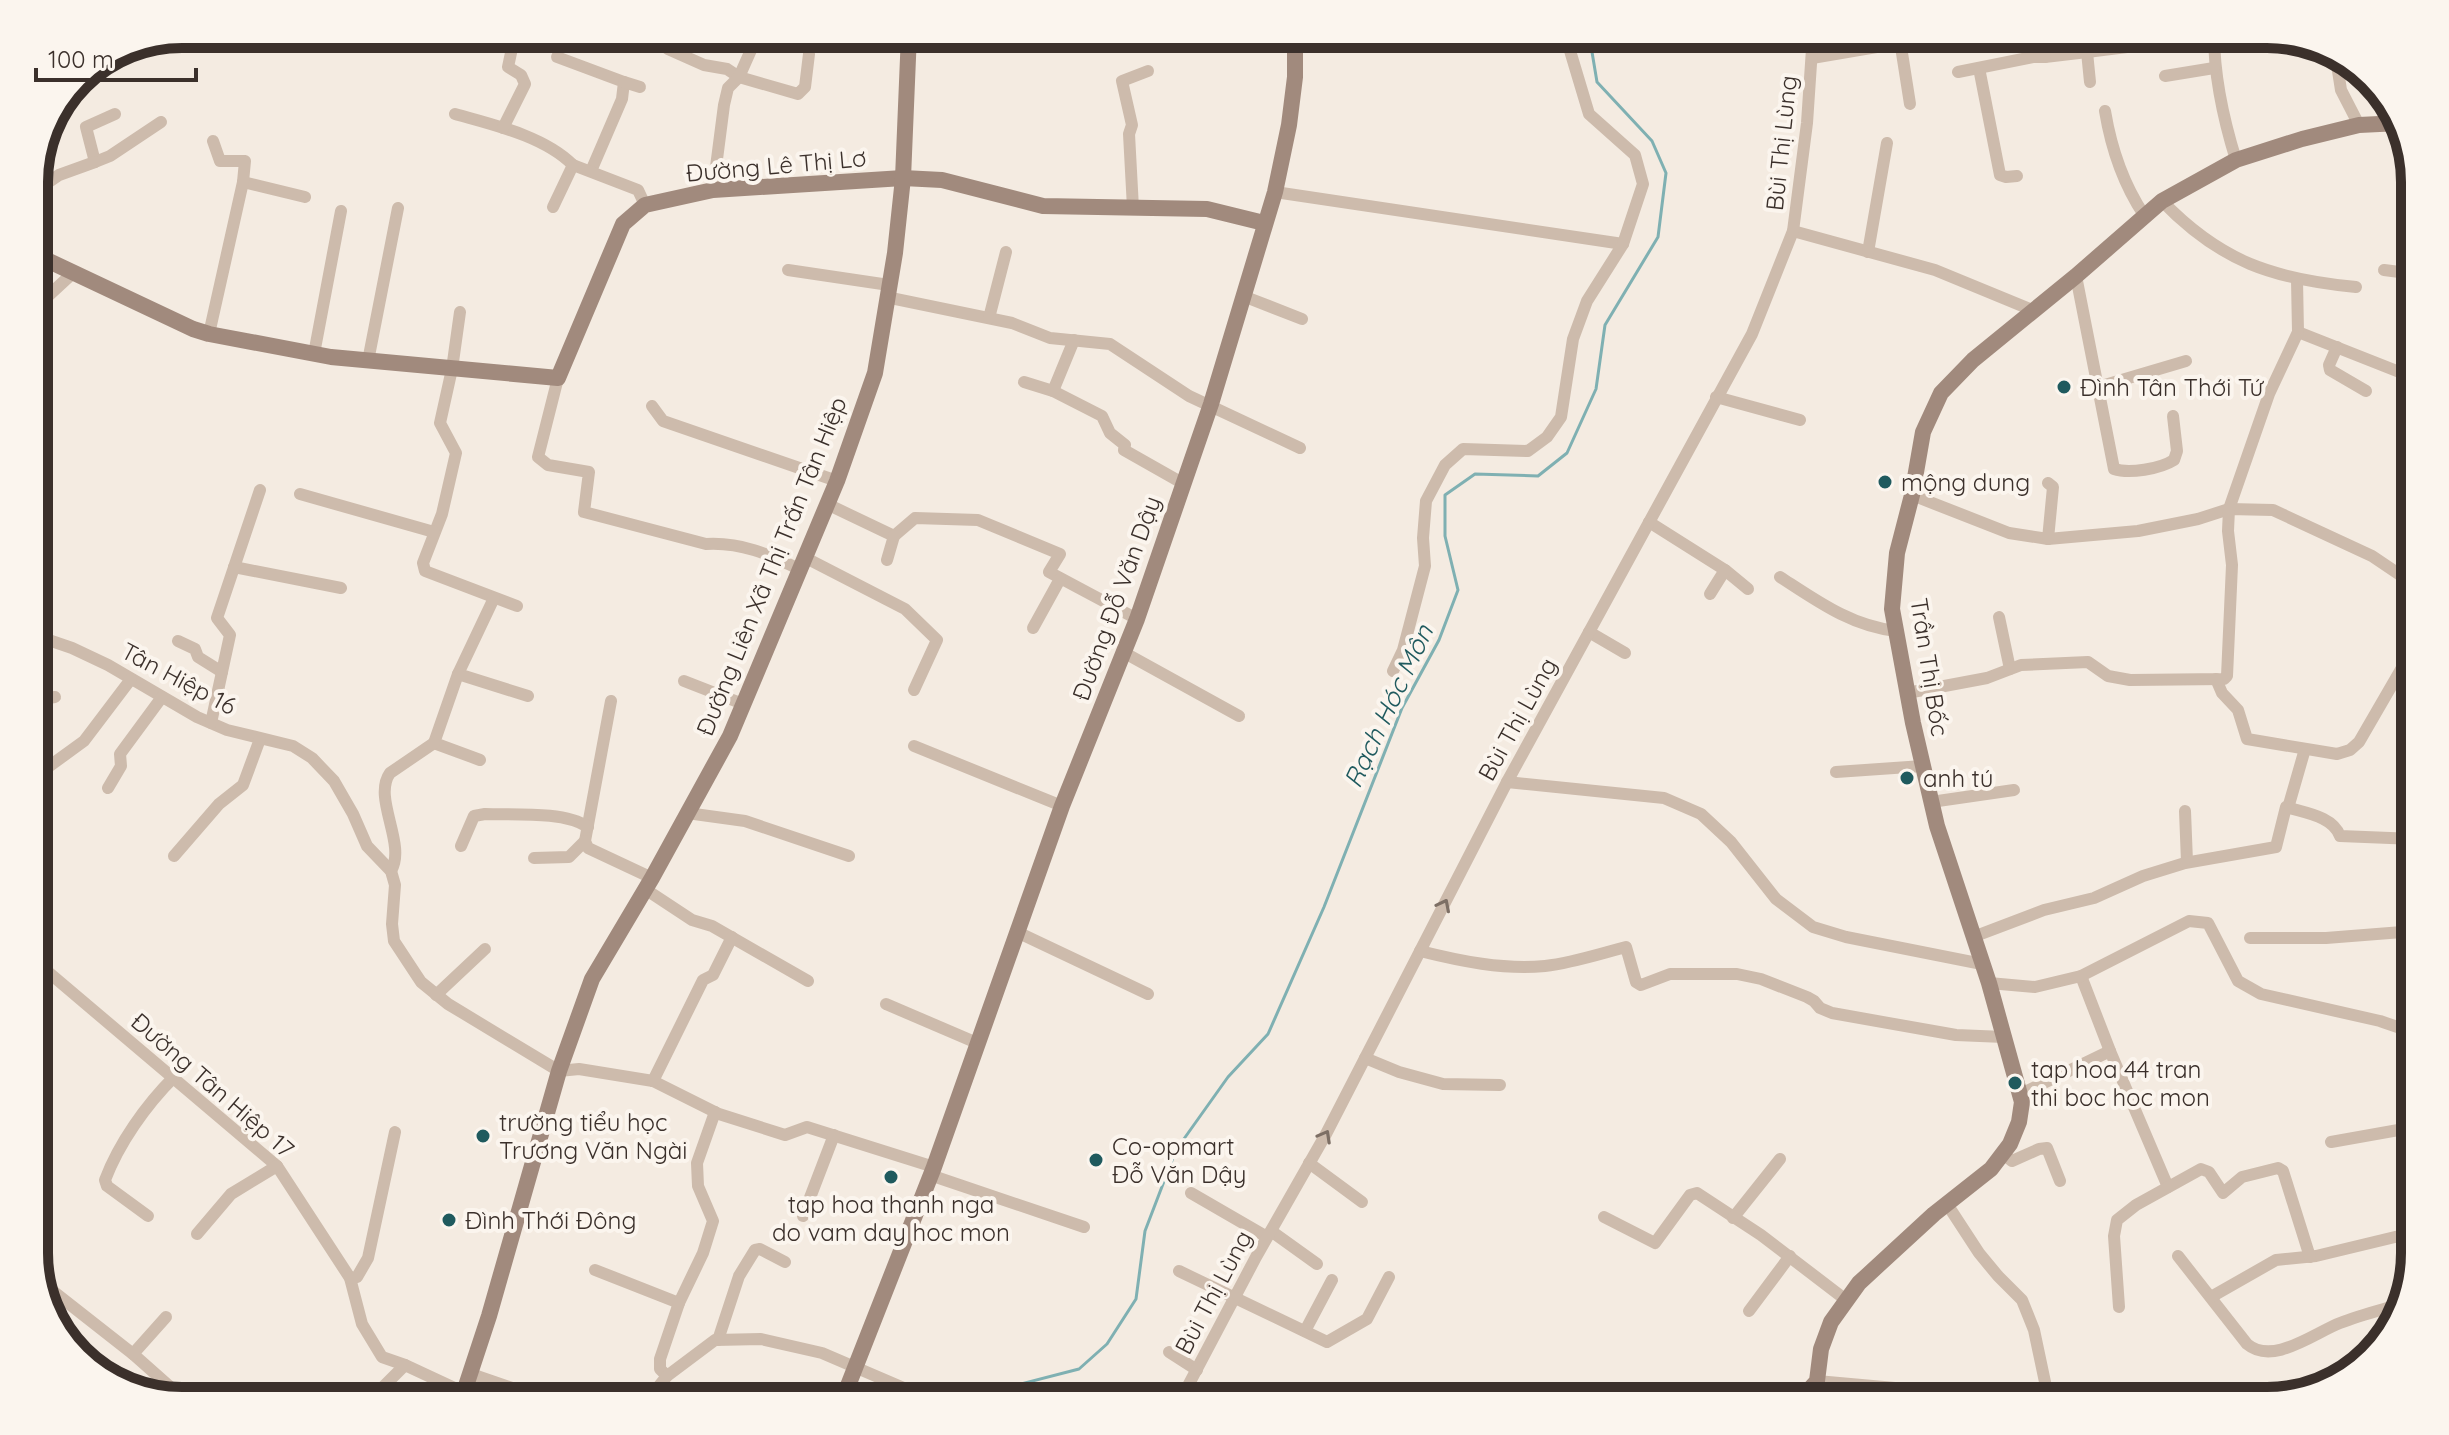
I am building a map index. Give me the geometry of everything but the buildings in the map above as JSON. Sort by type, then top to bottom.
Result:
[{"type":"street","points":[[503,128],[525,84],[521,75],[508,67],[512,48]]},
{"type":"street","points":[[713,190],[728,88],[739,77],[752,48]]},
{"type":"street","name":"Đường Liên Xã Thị Trấn Tân Hiệp","points":[[466,1387],[559,1071],[592,979],[730,736],[837,481],[875,373],[903,178],[908,48]]},
{"type":"street","name":"Đường Đỗ Văn Dậy","points":[[847,1387],[932,1171],[1062,806],[1137,619],[1211,404],[1275,192],[1289,125],[1295,48]]},
{"type":"street","points":[[1393,671],[1403,650],[1425,566],[1423,538],[1426,501],[1445,465],[1463,449],[1528,451],[1547,437],[1561,417],[1573,339],[1587,301],[1623,244],[1643,184],[1635,155],[1589,114],[1569,48]]},
{"type":"street","name":"Bùi Thị Lùng","points":[[1188,1387],[1365,1058],[1507,782],[1752,334],[1793,231],[1803,164],[1812,48]]},
{"type":"street","points":[[1812,58],[1858,48]]},
{"type":"street","points":[[1901,48],[1910,104]]},
{"type":"street","points":[[2041,48],[2045,57]]},
{"type":"street","points":[[1958,72],[2033,57],[2119,48]]},
{"type":"street","points":[[2214,48],[2214,68],[2236,160]]},
{"type":"street","points":[[668,49],[704,65],[727,69],[739,77],[798,94],[805,87],[809,54]]},
{"type":"street","points":[[2087,52],[2090,82]]},
{"type":"street","points":[[557,57],[640,87]]},
{"type":"street","points":[[1979,68],[2000,175],[2017,176]]},
{"type":"street","points":[[2165,76],[2214,68]]},
{"type":"street","points":[[2339,69],[2341,90],[2359,125]]},
{"type":"street","points":[[1133,208],[1129,134],[1132,125],[1122,81],[1148,71]]},
{"type":"street","points":[[591,171],[622,99],[624,82]]},
{"type":"street","points":[[2105,111],[2119,162],[2144,215]]},
{"type":"street","points":[[95,162],[86,127],[115,114]]},
{"type":"street","points":[[455,114],[503,128],[563,155],[573,165],[638,190],[645,205],[623,224],[558,378],[538,457],[548,465],[589,472],[584,512],[706,544],[723,543],[758,550],[801,563],[905,609],[937,640],[914,690]]},
{"type":"street","points":[[48,181],[110,156],[161,122]]},
{"type":"street","name":"Trần Thị Bốc","points":[[1817,1381],[1821,1349],[1831,1322],[1859,1283],[1991,1169],[2003,1154],[2019,1122],[2021,1094],[1931,802],[1892,609],[1897,553],[1912,495],[1923,432],[1941,393],[1973,360],[2162,201],[2236,160],[2359,125],[2387,124]]},
{"type":"street","points":[[209,334],[245,161],[220,161],[213,141]]},
{"type":"street","points":[[1868,252],[1887,143]]},
{"type":"street","points":[[553,207],[573,165]]},
{"type":"street","name":"Đường Lê Thị Lơ","points":[[645,205],[713,190],[903,178],[942,180],[1043,206],[1207,209],[1264,223]]},
{"type":"street","points":[[243,182],[305,197]]},
{"type":"street","points":[[1275,192],[1623,244]]},
{"type":"street","points":[[2162,201],[2184,224],[2262,271],[2297,280],[2356,287]]},
{"type":"street","points":[[368,361],[398,208]]},
{"type":"street","points":[[314,354],[341,211]]},
{"type":"street","points":[[1793,231],[1935,270],[2032,310]]},
{"type":"street","points":[[989,318],[1006,252]]},
{"type":"street","points":[[48,260],[209,334],[368,361],[558,378]]},
{"type":"street","points":[[788,270],[1012,323],[1050,338],[1110,344],[1189,396],[1300,448]]},
{"type":"street","points":[[2384,270],[2401,272]]},
{"type":"street","points":[[48,296],[74,272]]},
{"type":"street","points":[[2076,276],[2114,469],[2166,465],[2174,460],[2177,451],[2173,416]]},
{"type":"street","points":[[1907,693],[1987,678],[2021,665],[2088,662],[2108,676],[2130,680],[2224,679],[2228,672],[2232,565],[2229,509],[2269,394],[2298,332],[2297,280]]},
{"type":"street","points":[[1243,296],[1302,319]]},
{"type":"street","points":[[460,312],[440,423],[456,453],[442,514],[423,563],[425,571],[517,606]]},
{"type":"street","points":[[2298,332],[2401,373]]},
{"type":"street","points":[[1053,391],[1074,340]]},
{"type":"street","points":[[2337,347],[2329,365],[2330,370],[2366,391]]},
{"type":"street","points":[[2098,387],[2186,361]]},
{"type":"street","points":[[1024,382],[1053,391],[1102,416],[1110,433],[1125,445],[1124,450],[1184,484]]},
{"type":"street","points":[[1716,397],[1800,420]]},
{"type":"street","points":[[652,406],[663,421],[837,481]]},
{"type":"street","points":[[2048,483],[2053,490],[2048,539]]},
{"type":"street","points":[[211,723],[230,635],[217,618],[260,490]]},
{"type":"street","points":[[300,494],[434,532]]},
{"type":"street","points":[[1912,495],[2009,533],[2048,539],[2138,531],[2198,519],[2229,509],[2273,510],[2372,556],[2401,576]]},
{"type":"street","points":[[827,504],[894,536]]},
{"type":"street","points":[[887,560],[894,536],[915,518],[978,520],[1060,554],[1049,572],[1137,619]]},
{"type":"street","points":[[1649,522],[1725,570],[1748,589]]},
{"type":"street","points":[[234,567],[341,588]]},
{"type":"street","points":[[1710,594],[1725,570]]},
{"type":"street","points":[[1780,577],[1836,613],[1874,628],[1896,631]]},
{"type":"street","points":[[1033,628],[1060,579]]},
{"type":"street","points":[[494,598],[458,674],[434,743],[387,776],[385,785],[396,850],[395,865],[391,871],[395,885],[394,941],[421,982],[436,995],[559,1071],[579,1069],[653,1081],[715,1112],[785,1135],[807,1127],[834,1135],[1084,1227]]},
{"type":"street","points":[[1999,617],[2010,669]]},
{"type":"street","points":[[1589,632],[1625,653]]},
{"type":"street","name":"Tân Hiệp 16","points":[[48,640],[72,648],[211,723],[293,746],[312,758],[334,781],[367,846],[391,871]]},
{"type":"street","points":[[178,641],[195,649],[198,657],[222,672]]},
{"type":"street","points":[[1123,652],[1239,716]]},
{"type":"street","points":[[2216,679],[2222,693],[2238,710],[2247,739],[2337,754],[2350,750],[2359,742],[2401,669]]},
{"type":"street","points":[[458,674],[528,696]]},
{"type":"street","points":[[48,767],[84,741],[131,679]]},
{"type":"street","points":[[684,681],[743,704]]},
{"type":"street","points":[[48,698],[55,697]]},
{"type":"street","points":[[108,788],[121,766],[120,754],[162,697]]},
{"type":"street","points":[[534,858],[569,857],[585,841],[611,701]]},
{"type":"street","points":[[174,856],[219,804],[243,785],[260,739]]},
{"type":"street","points":[[434,743],[480,760]]},
{"type":"street","points":[[914,746],[1062,806]]},
{"type":"street","points":[[1973,937],[2044,910],[2094,898],[2143,876],[2187,862],[2276,847],[2305,749]]},
{"type":"street","points":[[1836,772],[1923,766]]},
{"type":"street","points":[[1507,782],[1664,798],[1701,814],[1731,842],[1776,899],[1813,927],[1846,937],[1982,964]]},
{"type":"street","points":[[1931,802],[2014,790]]},
{"type":"street","points":[[2288,808],[2326,819],[2337,827],[2340,836],[2401,838]]},
{"type":"street","points":[[2185,811],[2187,862]]},
{"type":"street","points":[[687,813],[745,821],[849,856]]},
{"type":"street","points":[[461,846],[474,816],[485,814],[577,820],[588,827]]},
{"type":"street","points":[[585,841],[588,848],[648,884],[692,920],[712,926],[808,981]]},
{"type":"street","points":[[1989,983],[2035,987],[2081,976],[2189,921],[2201,921],[2208,923],[2238,981],[2261,994],[2401,1028]]},
{"type":"street","points":[[1017,932],[1148,994]]},
{"type":"street","points":[[2250,938],[2326,938],[2401,932]]},
{"type":"street","points":[[653,1081],[703,980],[713,975],[732,937]]},
{"type":"street","points":[[1420,951],[1472,962],[1545,966],[1626,947],[1636,982],[1641,985],[1670,974],[1737,974],[1761,979],[1807,997],[1832,1013],[1956,1035],[2004,1037]]},
{"type":"street","points":[[436,995],[485,949]]},
{"type":"street","name":"Đường Tân Hiệp 17","points":[[48,972],[277,1166],[350,1278],[362,1324],[382,1357],[405,1365],[444,1387]]},
{"type":"street","points":[[2081,976],[2168,1187]]},
{"type":"street","points":[[886,1004],[977,1043]]},
{"type":"street","points":[[2021,1094],[2110,1051]]},
{"type":"street","points":[[1365,1058],[1399,1072],[1443,1084],[1500,1085]]},
{"type":"street","points":[[148,1216],[112,1190],[105,1180],[126,1140],[156,1095],[174,1077]]},
{"type":"street","points":[[667,1376],[660,1369],[660,1359],[713,1221],[698,1186],[697,1163],[715,1112]]},
{"type":"street","points":[[2331,1142],[2401,1130]]},
{"type":"street","points":[[350,1278],[357,1277],[368,1258],[395,1132]]},
{"type":"street","points":[[803,1216],[834,1135]]},
{"type":"street","points":[[2003,1154],[2012,1161],[2047,1148],[2060,1181]]},
{"type":"street","points":[[1733,1218],[1780,1159]]},
{"type":"street","points":[[1309,1163],[1362,1202]]},
{"type":"street","points":[[197,1234],[231,1194],[277,1166]]},
{"type":"street","points":[[2119,1307],[2114,1236],[2120,1215],[2203,1169],[2209,1172],[2223,1193],[2242,1177],[2278,1168],[2283,1171],[2310,1257]]},
{"type":"street","points":[[1191,1193],[1269,1234],[1317,1264]]},
{"type":"street","points":[[1604,1217],[1655,1243],[1694,1193],[1790,1256],[1846,1300]]},
{"type":"street","points":[[1947,1204],[1979,1253],[2022,1300],[2034,1330],[2046,1387]]},
{"type":"street","points":[[2211,1297],[2276,1260],[2310,1257],[2401,1236]]},
{"type":"street","points":[[718,1340],[745,1261],[760,1249],[785,1262]]},
{"type":"street","points":[[1749,1311],[1790,1256]]},
{"type":"street","points":[[2178,1256],[2255,1351],[2274,1351],[2308,1339],[2341,1322],[2389,1308]]},
{"type":"street","points":[[595,1270],[679,1303]]},
{"type":"street","points":[[1179,1271],[1327,1342],[1367,1319],[1389,1277]]},
{"type":"street","points":[[1305,1331],[1332,1280]]},
{"type":"street","points":[[58,1302],[133,1354],[169,1386]]},
{"type":"street","points":[[133,1354],[166,1317]]},
{"type":"street","points":[[658,1387],[667,1376],[718,1340],[761,1339],[822,1353],[902,1387]]},
{"type":"street","points":[[1169,1352],[1197,1370]]},
{"type":"street","points":[[383,1387],[405,1365]]},
{"type":"street","points":[[471,1374],[509,1387]]},
{"type":"street","points":[[1812,1387],[1817,1381]]},
{"type":"street","points":[[1817,1381],[1819,1387]]},
{"type":"street","points":[[1817,1381],[1884,1387]]},
{"type":"waterway","name":"Rạch Hóc Môn","points":[[1012,1387],[1079,1369],[1107,1344],[1136,1299],[1145,1231],[1176,1150],[1228,1077],[1268,1034],[1324,907],[1402,708],[1439,640],[1458,590],[1445,536],[1445,495],[1475,474],[1538,476],[1567,453],[1596,389],[1605,325],[1658,237],[1666,173],[1652,141],[1597,82],[1591,48]]},
{"type":"place","name":"Đình Tân Thới Tứ","points":[[2064,387]]},
{"type":"place","name":"mộng dung","points":[[1885,482]]},
{"type":"place","name":"anh tú","points":[[1907,778]]},
{"type":"place","name":"tap hoa 44 tran thi boc hoc mon","points":[[2015,1083]]},
{"type":"place","name":"trường tiểu học Trương Văn Ngài","points":[[483,1136]]},
{"type":"place","name":"Co-opmart Đỗ Văn Dậy","points":[[1096,1160]]},
{"type":"place","name":"tap hoa thanh nga do vam day hoc mon","points":[[891,1177]]},
{"type":"place","name":"Đình Thới Đông","points":[[449,1220]]}]
